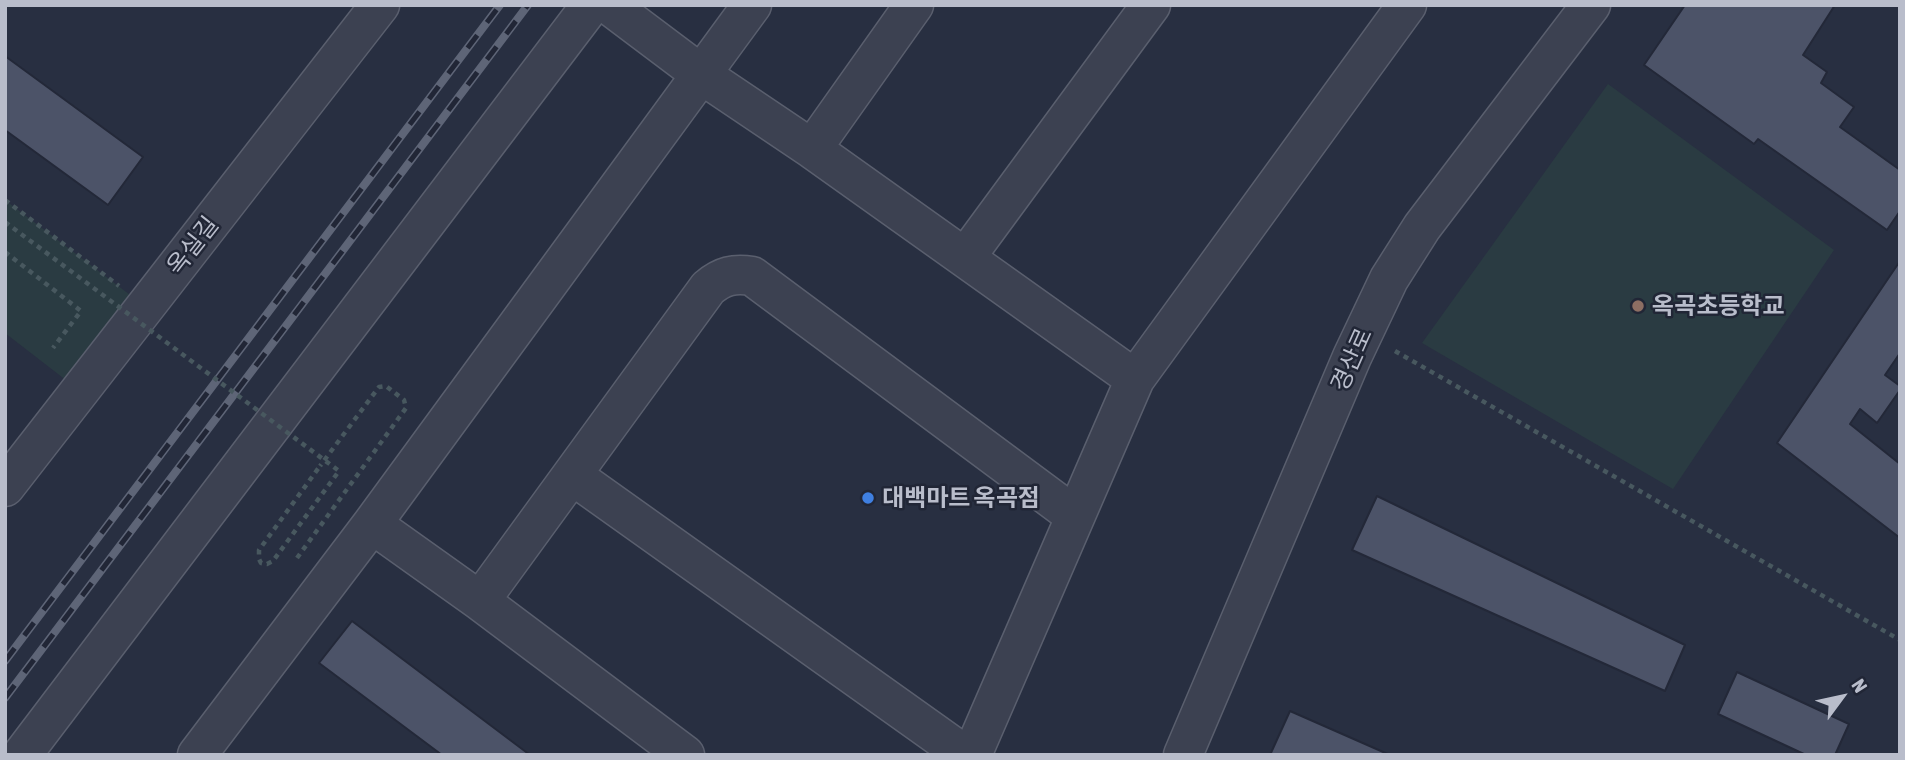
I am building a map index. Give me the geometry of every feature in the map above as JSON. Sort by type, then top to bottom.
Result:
[{"type":"street","name":"옥실길","points":[[5,487],[380,5]]},
{"type":"street","points":[[22,755],[591,5]]},
{"type":"street","points":[[609,5],[702,75],[812,149],[1135,379]]},
{"type":"street","points":[[197,755],[372,524],[752,5]]},
{"type":"street","points":[[812,149],[914,5]]},
{"type":"street","points":[[965,258],[1151,5]]},
{"type":"street","points":[[972,755],[1135,379],[1406,5]]},
{"type":"street","name":"경산로","points":[[1183,755],[1389,279],[1422,227],[1591,5]]},
{"type":"street","points":[[480,601],[708,288],[718,279],[736,274],[752,276],[1075,516]]},
{"type":"street","points":[[572,475],[965,755]]},
{"type":"street","points":[[372,524],[480,601],[685,755]]},
{"type":"path","points":[[5,200],[146,307]]},
{"type":"path","points":[[5,222],[217,381],[317,455],[328,463],[339,471],[273,561],[261,563],[259,550],[320,466],[324,460],[328,455],[335,445],[379,387],[386,386],[404,400],[406,408],[295,561]]},
{"type":"path","points":[[5,252],[80,311],[54,348]]},
{"type":"path","points":[[1364,333],[1900,640]]},
{"type":"shaded area","points":[[1608,84],[1834,250],[1673,489],[1422,343]]},
{"type":"shaded area","points":[[5,200],[146,307],[80,391],[5,333]]},
{"type":"building","points":[[1685,5],[1835,5],[1803,55],[1827,72],[1821,83],[1854,107],[1840,127],[1900,170],[1900,211],[1887,230],[1758,139],[1754,144],[1644,65]]},
{"type":"building","points":[[5,56],[143,157],[108,205],[5,130]]},
{"type":"building","points":[[1900,261],[1900,353],[1885,375],[1900,386],[1900,390],[1877,423],[1860,409],[1850,424],[1900,464],[1900,538],[1777,443]]},
{"type":"building","points":[[1377,496],[1685,645],[1665,691],[1352,550]]},
{"type":"building","points":[[352,621],[530,755],[442,755],[319,663]]},
{"type":"building","points":[[1737,672],[1849,724],[1835,755],[1806,755],[1718,714]]},
{"type":"building","points":[[1290,711],[1390,755],[1270,755]]},
{"type":"railway","points":[[5,661],[500,5]]},
{"type":"railway","points":[[5,698],[528,5]]},
{"type":"place","name":"옥곡초등학교","points":[[1638,306]]},
{"type":"place","name":"대백마트 옥곡점","points":[[868,498]]}]
